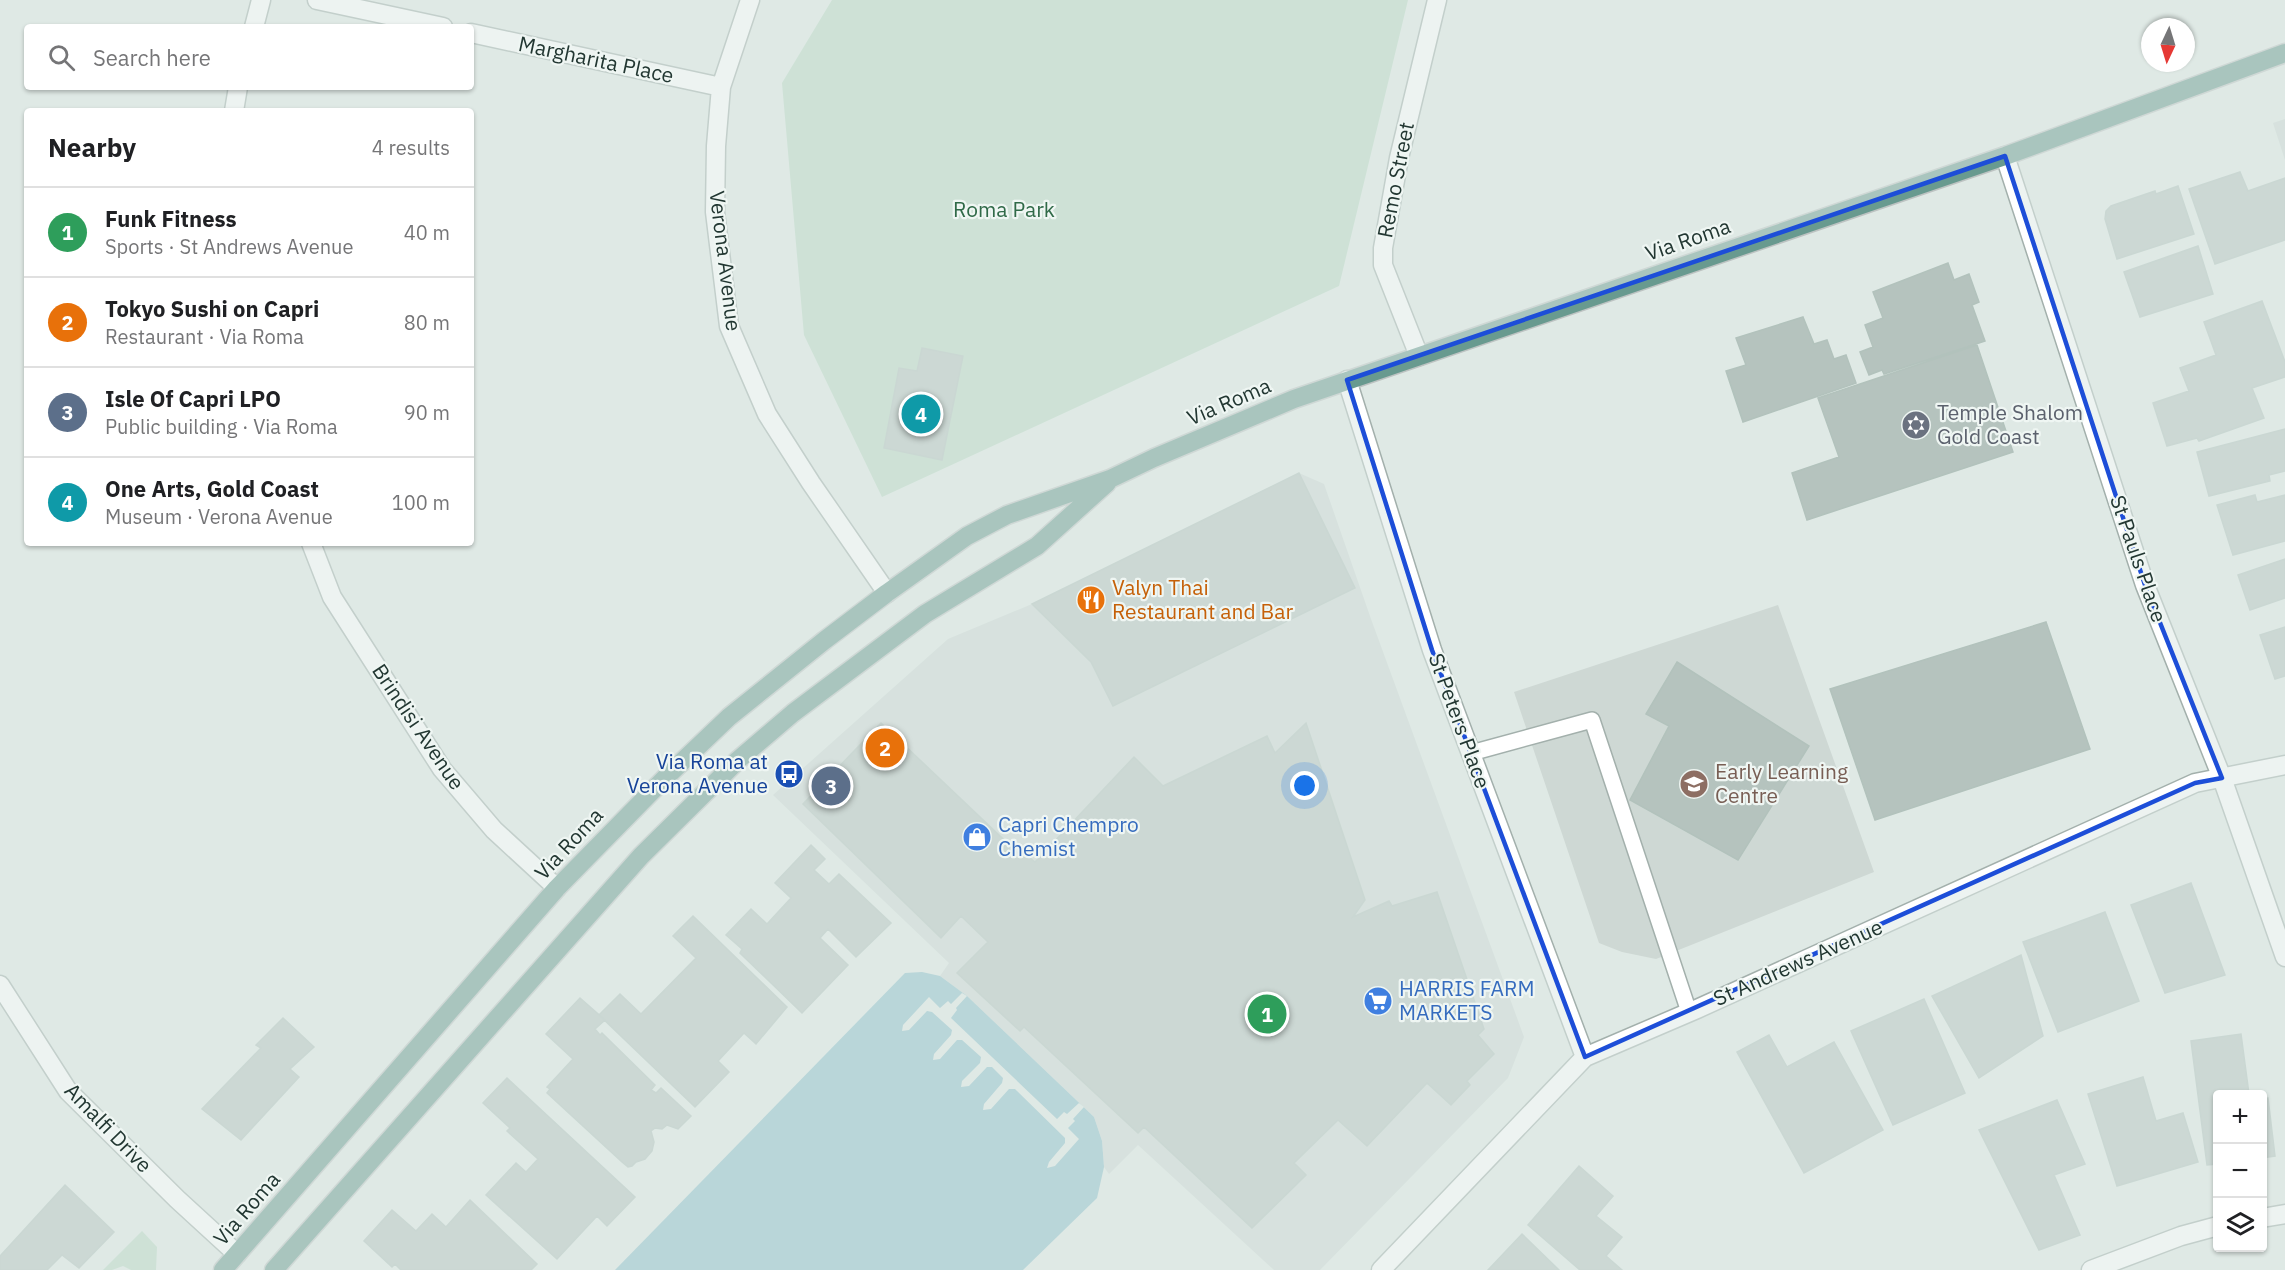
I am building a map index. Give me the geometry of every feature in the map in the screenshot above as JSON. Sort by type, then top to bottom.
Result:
[{"type":"main road","name":"Via Roma","points":[[223,1270],[557,888],[623,819],[729,717],[887,592],[968,536],[1035,505],[1110,479],[1275,406],[2005,156],[2285,53]]},
{"type":"main road","name":"Via Roma","points":[[274,1270],[641,856],[738,760],[802,706],[925,614],[1037,546],[1110,479]]},
{"type":"street","points":[[255,24],[261,0]]},
{"type":"street","points":[[317,0],[429,24]]},
{"type":"street","name":"Verona Avenue","points":[[750,0],[721,87],[716,146],[715,212],[729,326],[767,414],[811,483],[887,592]]},
{"type":"street","name":"Remo Street","points":[[1419,356],[1383,265],[1383,248],[1399,158],[1437,0]]},
{"type":"street","name":"Margharita Place","points":[[474,34],[721,87]]},
{"type":"street","points":[[234,108],[238,90]]},
{"type":"street","name":"St Pauls Place","points":[[2005,156],[2145,585],[2222,778],[2285,957]]},
{"type":"street","name":"St Peters Place","points":[[1347,380],[1432,650],[1585,1057]]},
{"type":"street","name":"Brindisi Avenue","points":[[312,546],[332,597],[442,769],[494,830],[557,888]]},
{"type":"street","name":"St Andrews Avenue","points":[[1381,1270],[1585,1057],[2195,783],[2285,765]]},
{"type":"street","name":"Amalfi Drive","points":[[0,985],[68,1091],[177,1199],[237,1254]]},
{"type":"street","points":[[2267,1217],[2285,1214]]},
{"type":"street","points":[[2091,1270],[2158,1244],[2213,1227]]},
{"type":"street","points":[[2107,1270],[2158,1244]]},
{"type":"lane","points":[[1471,753],[1592,720],[1689,1012]]},
{"type":"highlighted area","points":[[2005,156],[2145,585],[2222,778],[2195,783],[1585,1057],[1432,650],[1347,380]]},
{"type":"shaded area","points":[[2285,119],[2285,160],[2273,123]]},
{"type":"shaded area","points":[[1299,473],[1324,484],[1524,1037],[1508,1078],[1320,1270],[1274,1270],[1138,1145],[1109,1174],[1104,1167],[1102,1141],[1094,1117],[968,997],[940,976],[949,963],[773,795],[948,639],[1032,604]]},
{"type":"shaded area","name":"Early Learning Centre","points":[[1778,605],[1874,872],[1656,959],[1622,952],[1599,943],[1514,692]]},
{"type":"green space","name":"Roma Park","points":[[832,0],[1408,0],[1339,286],[882,497],[804,335],[782,83]]},
{"type":"green space","points":[[142,1231],[157,1247],[156,1270],[131,1270],[123,1266],[103,1270]]},
{"type":"water","points":[[922,972],[940,976],[967,996],[1094,1117],[1102,1141],[1104,1167],[1097,1198],[1023,1270],[615,1270],[905,973]]},
{"type":"pier","points":[[962,993],[967,996],[956,1008],[951,1018],[1057,1119],[1064,1112],[1067,1114],[1079,1103],[1084,1107],[1068,1128],[1079,1139],[1055,1166],[1047,1168],[1049,1162],[1065,1143],[1065,1138],[1015,1089],[1009,1089],[991,1109],[983,1110],[984,1104],[1002,1083],[1003,1078],[992,1067],[987,1067],[969,1086],[961,1087],[962,1081],[980,1063],[981,1057],[962,1040],[957,1040],[940,1059],[933,1060],[934,1054],[951,1035],[952,1030],[932,1012],[927,1011],[909,1030],[902,1031],[903,1025],[929,997],[940,1008],[948,1001],[951,1004]]},
{"type":"building","points":[[2240,172],[2248,191],[2285,178],[2285,240],[2215,264],[2189,189]]},
{"type":"building","points":[[2178,186],[2194,234],[2117,259],[2105,219],[2106,211],[2111,206]]},
{"type":"building","points":[[2198,246],[2213,294],[2140,317],[2124,272]]},
{"type":"building","points":[[1948,263],[1954,280],[1969,274],[1979,302],[1972,305],[1985,341],[1884,374],[1882,370],[1869,375],[1860,352],[1873,347],[1865,325],[1883,318],[1873,292]]},
{"type":"building","points":[[2262,301],[2285,362],[2285,377],[2252,388],[2264,418],[2199,441],[2197,438],[2167,446],[2153,403],[2189,391],[2180,368],[2216,355],[2204,322]]},
{"type":"building","points":[[1803,317],[1814,344],[1827,340],[1834,359],[1846,355],[1856,383],[1743,422],[1726,371],[1746,365],[1736,338]]},
{"type":"building","name":"Temple Shalom Gold Coast","points":[[1977,345],[2013,452],[1807,520],[1792,473],[1839,457],[1818,398]]},
{"type":"building","points":[[922,348],[963,356],[942,460],[884,448],[899,368],[917,371]]},
{"type":"building","points":[[2285,429],[2285,471],[2269,475],[2270,481],[2209,496],[2197,452]]},
{"type":"building","points":[[1299,473],[1355,588],[1113,706],[1091,662],[1032,604]]},
{"type":"building","points":[[2255,495],[2257,502],[2285,495],[2285,541],[2233,555],[2217,505]]},
{"type":"building","points":[[2285,559],[2285,598],[2250,610],[2238,575]]},
{"type":"building","points":[[2046,622],[2090,749],[1875,820],[1830,689]]},
{"type":"building","points":[[2285,627],[2285,676],[2275,679],[2260,635]]},
{"type":"building","points":[[1677,662],[1809,746],[1738,860],[1630,800],[1669,726],[1646,714]]},
{"type":"building","points":[[881,723],[1020,855],[1023,852],[1035,862],[1134,757],[1163,786],[1267,736],[1275,753],[1306,723],[1365,900],[1353,917],[1389,901],[1392,906],[1437,892],[1484,1029],[1478,1035],[1494,1054],[1467,1081],[1470,1085],[1451,1105],[1427,1083],[1367,1146],[1338,1120],[1294,1163],[1306,1175],[1252,1228],[1144,1127],[1138,1133],[1024,1027],[1020,1031],[957,973],[988,942],[961,916],[941,938],[803,804]]},
{"type":"building","points":[[811,845],[825,859],[814,870],[829,884],[839,874],[891,923],[856,957],[828,929],[820,938],[848,965],[802,1013],[740,953],[742,949],[726,935],[751,909],[767,924],[791,898],[775,883]]},
{"type":"building","points":[[2191,883],[2225,975],[2165,993],[2131,905]]},
{"type":"building","points":[[2105,912],[2139,1001],[2058,1032],[2023,942]]},
{"type":"building","points":[[693,916],[787,1007],[756,1044],[744,1033],[718,1061],[729,1072],[695,1107],[599,1015],[620,994],[641,1014],[696,958],[673,936]]},
{"type":"building","points":[[2021,955],[2043,1036],[1979,1078],[1932,996]]},
{"type":"building","points":[[580,998],[605,1020],[595,1029],[600,1035],[602,1033],[655,1085],[651,1090],[656,1093],[661,1088],[691,1116],[678,1129],[667,1125],[662,1129],[655,1128],[651,1131],[654,1142],[652,1151],[645,1159],[632,1166],[628,1167],[622,1162],[547,1093],[550,1089],[547,1087],[573,1059],[546,1034]]},
{"type":"building","points":[[1924,999],[1965,1093],[1893,1125],[1851,1031]]},
{"type":"building","points":[[283,1018],[314,1047],[290,1069],[299,1077],[241,1140],[202,1109],[261,1048],[256,1045]]},
{"type":"building","points":[[2241,1034],[2248,1090],[2213,1090],[2213,1164],[2207,1165],[2191,1041]]},
{"type":"building","points":[[1769,1035],[1787,1067],[1834,1042],[1883,1130],[1804,1173],[1737,1052]]},
{"type":"building","points":[[2143,1077],[2156,1121],[2183,1113],[2198,1162],[2117,1186],[2088,1094]]},
{"type":"building","points":[[507,1078],[635,1197],[607,1226],[597,1216],[557,1259],[486,1195],[516,1163],[526,1172],[538,1159],[507,1131],[510,1128],[483,1103]]},
{"type":"building","points":[[2267,1098],[2275,1156],[2267,1157],[2267,1144]]},
{"type":"building","points":[[2057,1100],[2085,1164],[2054,1175],[2080,1235],[2039,1250],[1979,1130]]},
{"type":"building","points":[[1579,1166],[1613,1196],[1596,1216],[1622,1237],[1606,1256],[1622,1270],[1580,1270],[1528,1225]]},
{"type":"building","points":[[65,1185],[114,1232],[79,1268],[62,1255],[47,1270],[0,1270],[0,1256]]},
{"type":"building","points":[[470,1200],[537,1264],[531,1270],[401,1270],[395,1264],[392,1267],[364,1241],[392,1210],[416,1231],[432,1214],[446,1227]]},
{"type":"building","points":[[1522,1234],[1559,1270],[1488,1270]]},
{"type":"place","name":"One Arts, Gold Coast","points":[[921,414]]},
{"type":"place","name":"Temple Shalom Gold Coast","points":[[1916,425]]},
{"type":"place","name":"Valyn Thai Restaurant and Bar","points":[[1091,600]]},
{"type":"place","name":"Tokyo Sushi on Capri","points":[[885,748]]},
{"type":"place","name":"Via Roma at Verona Avenue","points":[[789,774]]},
{"type":"place","name":"Early Learning Centre","points":[[1694,784]]},
{"type":"place","name":"Isle Of Capri LPO","points":[[831,786]]},
{"type":"place","name":"Capri Chempro Chemist","points":[[977,837]]},
{"type":"place","name":"HARRIS FARM MARKETS","points":[[1378,1001]]},
{"type":"place","name":"Funk Fitness","points":[[1267,1014]]}]
